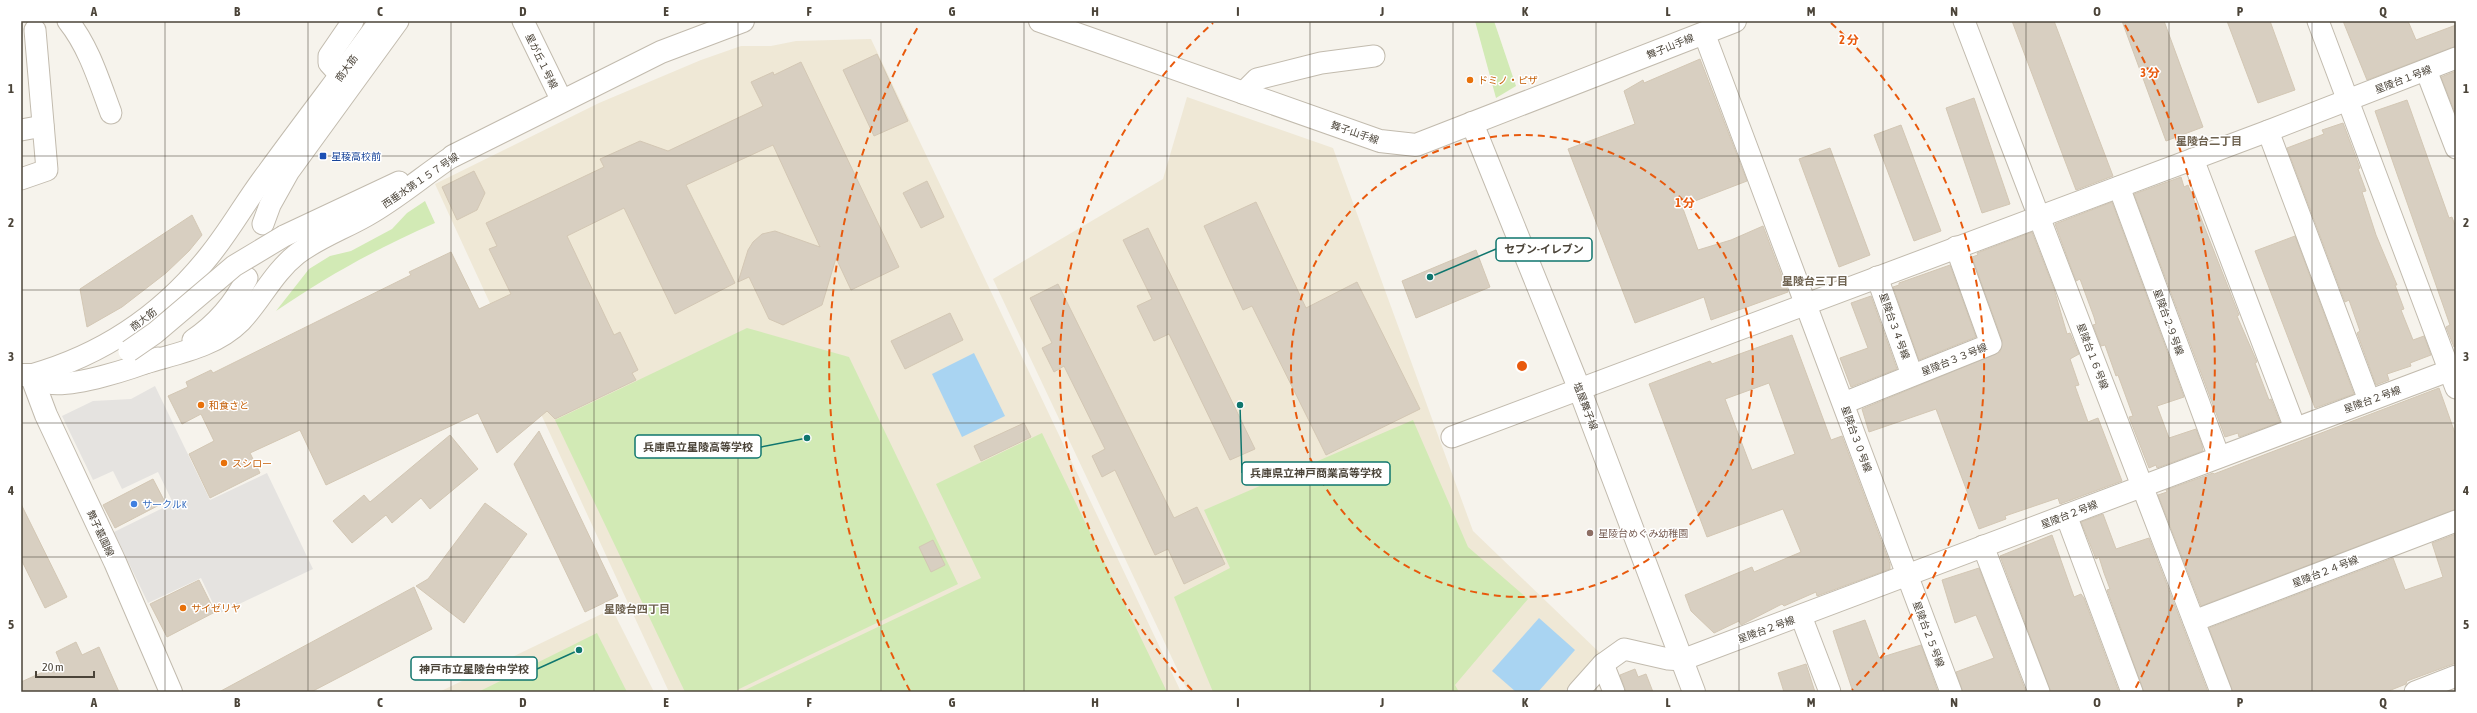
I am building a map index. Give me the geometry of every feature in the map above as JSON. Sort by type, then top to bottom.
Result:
[{"type":"street","points":[[68,21],[76,31],[94,66],[111,113]]},
{"type":"street","points":[[340,75],[329,63],[329,56],[353,21]]},
{"type":"street","name":"商大筋","points":[[34,373],[82,357],[115,340],[152,313],[183,285],[210,256],[267,172],[380,21]]},
{"type":"street","name":"商大筋","points":[[263,224],[270,205],[289,171],[398,21]]},
{"type":"street","name":"星が丘１号線","points":[[523,21],[562,101]]},
{"type":"street","name":"西垂水第１５７号線","points":[[137,357],[198,348],[229,332],[252,308],[277,274],[297,254],[326,236],[371,213],[454,156],[661,52],[743,21]]},
{"type":"street","name":"舞子山手線","points":[[1040,21],[1380,141],[1416,145],[1735,21]]},
{"type":"street","name":"星陵台１６号線","points":[[1964,21],[2220,692]]},
{"type":"street","points":[[2318,21],[2350,100],[2454,376]]},
{"type":"street","points":[[21,179],[47,170],[35,28]]},
{"type":"street","name":"星陵台３０号線","points":[[1704,33],[1807,303],[1907,575]]},
{"type":"street","points":[[1243,93],[1257,79],[1321,63],[1374,56]]},
{"type":"street","name":"星陵台１号線","points":[[1452,437],[1579,388],[2194,159],[2456,58]]},
{"type":"street","points":[[2426,70],[2456,148]]},
{"type":"street","name":"塩屋舞子線","points":[[1472,123],[1579,388],[1694,692]]},
{"type":"street","points":[[21,130],[43,126]]},
{"type":"street","points":[[2268,131],[2369,400]]},
{"type":"street","points":[[137,357],[155,333],[234,266],[284,236],[454,156]]},
{"type":"street","points":[[2194,159],[2295,428]]},
{"type":"street","name":"星陵台２９号線","points":[[2119,187],[2219,457]]},
{"type":"street","name":"星陵台３３号線","points":[[1844,403],[1991,344],[1956,247]]},
{"type":"street","name":"星陵台３４号線","points":[[1877,277],[1912,375]]},
{"type":"street","points":[[34,373],[137,357],[185,345],[216,323],[239,294],[247,278]]},
{"type":"street","name":"舞子墓園線","points":[[34,373],[46,416],[115,562],[171,692]]},
{"type":"street","name":"星陵台２号線","points":[[1682,660],[2369,400],[2454,376]]},
{"type":"street","points":[[2066,515],[2132,692]]},
{"type":"street","name":"星陵台２４号線","points":[[2194,621],[2456,521]]},
{"type":"street","points":[[1983,546],[2038,692]]},
{"type":"street","name":"星陵台２５号線","points":[[1907,575],[1951,692]]},
{"type":"street","points":[[1801,616],[1830,692]]},
{"type":"street","points":[[1578,692],[1603,664],[1624,649],[1682,660]]},
{"type":"street","points":[[1603,664],[1614,692]]},
{"type":"street","points":[[2415,692],[2456,676]]},
{"type":"shaded area","points":[[871,39],[1181,692],[669,692],[435,184],[599,103],[701,60],[741,46],[771,46],[796,41]]},
{"type":"shaded area","points":[[1187,97],[1333,148],[1473,531],[1600,653],[1564,692],[1188,692],[993,279],[1163,179]]},
{"type":"shaded area","points":[[155,386],[210,500],[267,473],[313,569],[218,614],[201,578],[148,603],[114,532],[173,503],[158,472],[122,489],[113,471],[93,480],[62,416],[93,401],[131,399]]},
{"type":"shaded area","points":[[612,609],[654,692],[439,692]]},
{"type":"green space","points":[[1475,21],[1494,21],[1516,86],[1496,98]]},
{"type":"green space","points":[[425,201],[435,223],[353,263],[276,311],[309,269],[330,256],[351,251],[392,229],[407,213]]},
{"type":"green space","points":[[747,328],[849,357],[958,584],[733,692],[685,692],[555,420]]},
{"type":"green space","points":[[1413,420],[1468,547],[1528,599],[1455,685],[1459,692],[1213,692],[1174,597],[1230,568],[1204,510]]},
{"type":"green space","points":[[1042,433],[1167,692],[741,692],[981,578],[936,484]]},
{"type":"green space","points":[[597,633],[627,692],[478,692]]},
{"type":"water","points":[[974,353],[1005,416],[962,437],[932,374]]},
{"type":"water","points":[[1539,618],[1575,650],[1538,692],[1516,692],[1492,671]]},
{"type":"building","points":[[2012,21],[2054,21],[2113,176],[2076,190]]},
{"type":"building","points":[[2122,21],[2164,21],[2203,127],[2166,141]]},
{"type":"building","points":[[2227,21],[2270,21],[2295,90],[2258,103]]},
{"type":"building","points":[[2343,21],[2408,21],[2416,40],[2456,25],[2456,46],[2367,80]]},
{"type":"building","points":[[877,54],[908,121],[874,136],[843,70]]},
{"type":"building","points":[[1700,59],[1747,181],[1682,206],[1698,250],[1731,240],[1763,226],[1788,292],[1711,320],[1704,297],[1635,323],[1568,149],[1635,124],[1624,91],[1643,80],[1644,83]]},
{"type":"building","points":[[801,62],[899,267],[851,290],[836,258],[822,305],[783,325],[769,319],[749,277],[738,282],[748,250],[753,242],[762,234],[775,231],[820,247],[773,145],[686,185],[735,283],[675,314],[624,208],[567,236],[614,335],[620,332],[638,370],[632,373],[636,380],[555,419],[547,411],[497,453],[478,413],[326,485],[300,430],[250,453],[260,473],[210,498],[189,454],[214,441],[201,414],[182,424],[168,396],[188,387],[186,382],[211,370],[213,373],[411,275],[409,272],[451,252],[479,309],[511,294],[489,249],[497,246],[486,223],[604,167],[600,159],[640,141],[668,151],[763,106],[751,82],[773,72],[774,75]]},
{"type":"building","points":[[2456,71],[2456,115],[2441,77]]},
{"type":"building","points":[[1974,98],[2010,204],[1982,213],[1946,108]]},
{"type":"building","points":[[2407,100],[2449,218],[2452,217],[2456,228],[2456,346],[2454,347],[2446,327],[2450,325],[2375,111]]},
{"type":"building","points":[[2343,123],[2360,168],[2358,169],[2366,191],[2362,192],[2376,235],[2397,285],[2395,285],[2404,309],[2401,310],[2413,340],[2424,336],[2431,355],[2410,363],[2411,366],[2387,374],[2389,380],[2376,385],[2357,333],[2360,331],[2349,300],[2345,302],[2287,148],[2324,134],[2322,130]]},
{"type":"building","points":[[1901,125],[1941,231],[1914,241],[1874,135]]},
{"type":"building","points":[[1830,148],[1870,255],[1839,267],[1799,159]]},
{"type":"building","points":[[474,171],[485,193],[477,210],[457,220],[442,187]]},
{"type":"building","points":[[2181,177],[2184,187],[2188,185],[2239,315],[2237,316],[2257,362],[2255,363],[2269,400],[2271,399],[2280,422],[2239,437],[2238,433],[2225,437],[2134,194]]},
{"type":"building","points":[[927,181],[944,217],[921,228],[903,193]]},
{"type":"building","points":[[1256,202],[1306,308],[1357,282],[1420,409],[1326,455],[1252,306],[1243,310],[1204,226]]},
{"type":"building","points":[[2112,202],[2184,397],[2157,406],[2169,438],[2196,429],[2202,445],[2203,451],[2157,468],[2156,465],[2149,468],[2129,417],[2133,416],[2118,375],[2116,376],[2105,345],[2101,346],[2093,325],[2096,324],[2094,317],[2080,279],[2076,281],[2055,224]]},
{"type":"building","points":[[192,215],[202,235],[189,251],[166,273],[122,307],[87,327],[80,289]]},
{"type":"building","points":[[1148,228],[1255,449],[1230,460],[1169,334],[1154,341],[1137,306],[1152,299],[1123,240]]},
{"type":"building","points":[[2032,232],[2054,289],[2067,334],[2070,333],[2079,354],[2070,359],[2079,385],[2075,386],[2088,422],[2098,418],[2122,481],[2060,504],[2058,498],[2005,516],[2006,519],[1979,529],[1966,495],[1968,494],[1936,409],[1869,432],[1862,409],[2000,352],[2002,340],[1972,257],[1978,255],[1977,253]]},
{"type":"building","points":[[2295,236],[2354,394],[2315,408],[2255,251]]},
{"type":"building","points":[[1476,250],[1490,287],[1416,318],[1402,281]]},
{"type":"building","points":[[1950,265],[1976,337],[1919,360],[1893,287],[1899,285],[1899,283]]},
{"type":"building","points":[[1058,284],[1174,518],[1197,507],[1225,564],[1184,584],[1168,549],[1155,555],[1115,470],[1102,477],[1092,456],[1105,449],[1064,366],[1054,372],[1042,348],[1052,343],[1030,298]]},
{"type":"building","points":[[1871,296],[1897,369],[1851,387],[1840,358],[1868,348],[1851,303]]},
{"type":"building","points":[[950,313],[963,340],[905,369],[891,341]]},
{"type":"building","points":[[1792,335],[1831,440],[1842,436],[1890,564],[1890,569],[1817,596],[1816,592],[1784,606],[1782,604],[1741,625],[1739,621],[1714,633],[1691,611],[1685,595],[1752,567],[1754,572],[1801,552],[1783,509],[1707,537],[1649,384],[1710,361],[1712,364]],"holes":[[[1769,383],[1795,454],[1752,470],[1725,399]]]},
{"type":"building","points":[[2439,388],[2456,436],[2456,509],[2201,606],[2158,495],[2167,492],[2166,490],[2213,473],[2214,474]]},
{"type":"building","points":[[1024,423],[1031,437],[981,461],[974,446]]},
{"type":"building","points":[[539,431],[618,596],[585,612],[514,464]]},
{"type":"building","points":[[450,435],[478,469],[430,509],[421,498],[392,523],[386,515],[352,543],[333,521],[364,495],[370,502]]},
{"type":"building","name":"サークルK","points":[[153,479],[165,502],[115,528],[103,505]]},
{"type":"building","points":[[485,503],[527,534],[464,623],[416,586],[428,579]]},
{"type":"building","points":[[21,504],[67,597],[45,608],[21,559]]},
{"type":"building","points":[[2103,514],[2116,549],[2149,538],[2208,692],[2144,692],[2107,590],[2110,589],[2099,557],[2096,559],[2081,522]]},
{"type":"building","points":[[2456,534],[2456,663],[2407,681],[2406,684],[2386,692],[2233,692],[2209,628],[2393,558],[2405,590],[2443,577],[2432,543]]},
{"type":"building","points":[[2052,535],[2074,597],[2081,594],[2084,598],[2119,692],[2051,692],[2000,556]]},
{"type":"building","points":[[933,540],[945,565],[931,572],[919,547]]},
{"type":"building","points":[[1979,568],[2026,692],[1963,692],[1956,672],[1994,658],[1976,615],[1955,623],[1942,580]]},
{"type":"building","name":"サイゼリヤ","points":[[199,580],[215,612],[167,637],[150,604]]},
{"type":"building","points":[[414,587],[432,629],[311,692],[219,692]]},
{"type":"building","points":[[1865,620],[1879,658],[1921,645],[1938,692],[1853,692],[1833,631]]},
{"type":"building","points":[[76,642],[82,655],[99,647],[119,692],[21,692],[21,682],[61,664],[56,652]]},
{"type":"building","points":[[1806,664],[1815,692],[1784,692],[1778,673]]},
{"type":"building","points":[[1635,669],[1638,677],[1646,674],[1653,692],[1626,692],[1620,675]]},
{"type":"place","name":"ドミノ・ピザ","points":[[1470,80]]},
{"type":"place","name":"星稜高校前","points":[[323,156]]},
{"type":"place","name":"セブン-イレブン","points":[[1430,277]]},
{"type":"place","name":"和食さと","points":[[201,405]]},
{"type":"place","name":"兵庫県立神戸商業高等学校","points":[[1240,405]]},
{"type":"place","name":"兵庫県立星陵高等学校","points":[[807,438]]},
{"type":"place","name":"スシロー","points":[[224,463]]},
{"type":"place","name":"サークルK","points":[[134,504]]},
{"type":"place","name":"星陵台めぐみ幼稚園","points":[[1590,533]]},
{"type":"place","name":"サイゼリヤ","points":[[183,608]]},
{"type":"place","name":"神戸市立星陵台中学校","points":[[579,650]]},
{"type":"district","name":"星陵台二丁目","points":[[2209,141]]},
{"type":"district","name":"星陵台三丁目","points":[[1815,281]]},
{"type":"district","name":"星陵台四丁目","points":[[637,609]]}]
